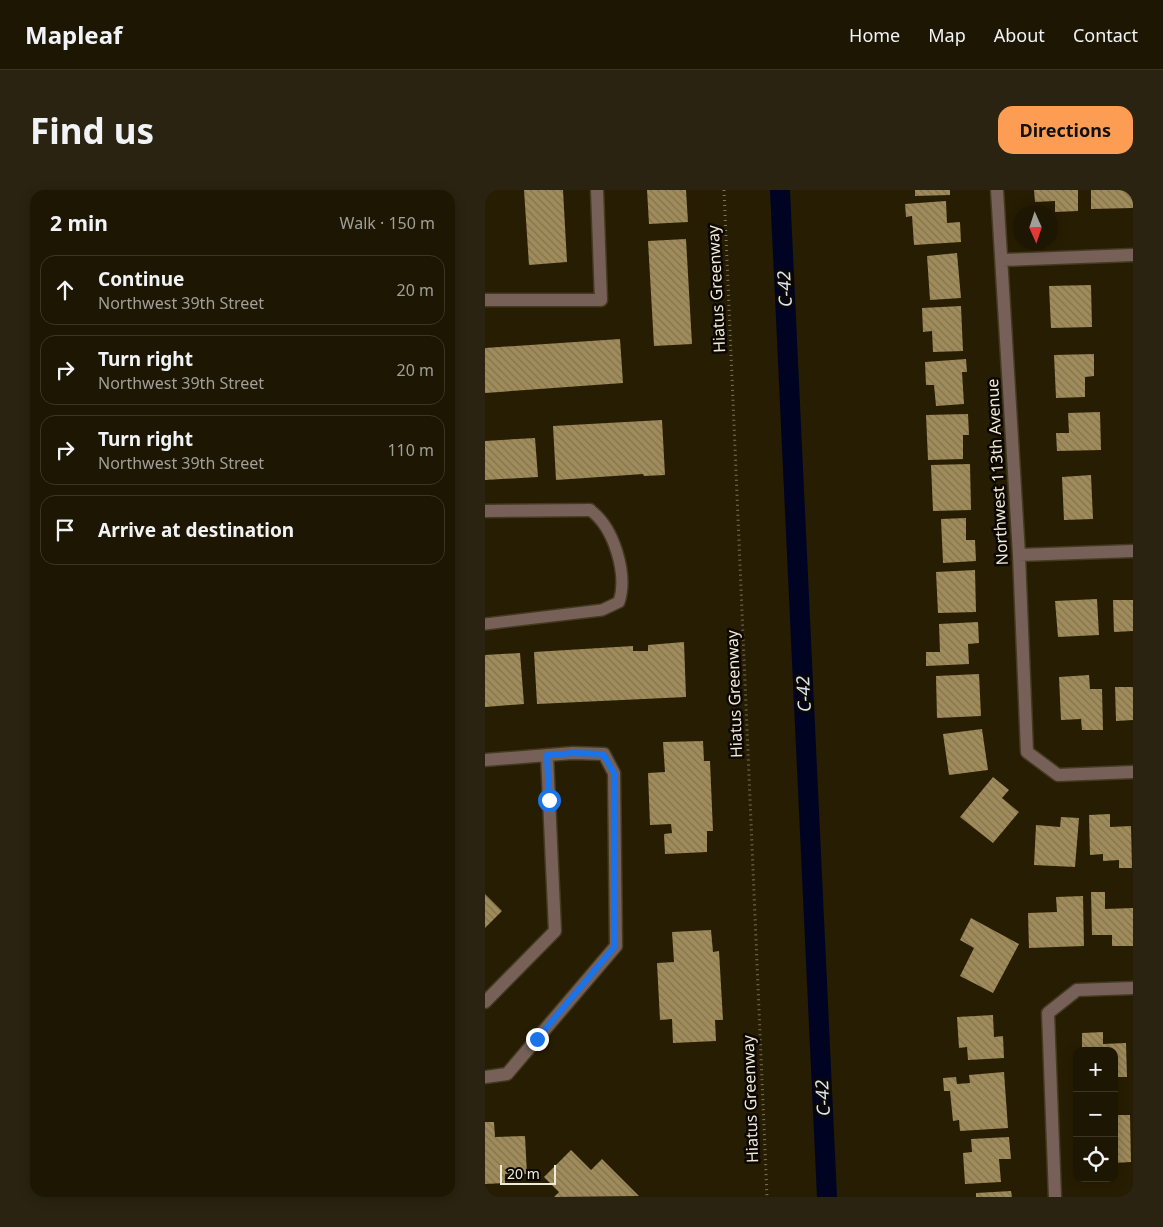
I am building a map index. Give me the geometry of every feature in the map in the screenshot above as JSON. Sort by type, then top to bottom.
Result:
[{"type":"street","points":[[485,300],[601,300],[597,190]]},
{"type":"street","name":"Northwest 113th Avenue","points":[[997,190],[1019,556],[1027,752],[1058,775],[1133,772]]},
{"type":"street","points":[[1002,260],[1133,255]]},
{"type":"street","points":[[485,511],[590,510]]},
{"type":"street","points":[[1019,556],[1133,551]]},
{"type":"street","points":[[485,760],[573,753],[603,754],[614,773],[615,946],[507,1074],[485,1077]]},
{"type":"street","points":[[485,1002],[555,931],[547,755]]},
{"type":"street","points":[[1055,1197],[1048,1013],[1077,990],[1133,988]]},
{"type":"lane","points":[[485,624],[602,610],[619,602],[623,590],[611,532],[601,518],[590,510]]},
{"type":"path","name":"Hiatus Greenway","points":[[724,190],[767,1197]]},
{"type":"building","points":[[524,190],[563,190],[567,262],[529,265]]},
{"type":"building","points":[[647,190],[686,190],[688,222],[649,224]]},
{"type":"building","points":[[915,190],[950,190],[950,195],[915,196]]},
{"type":"building","points":[[1034,190],[1078,190],[1078,211],[1058,212],[1058,205],[1055,205],[1055,201],[1035,202]]},
{"type":"building","points":[[1091,190],[1133,190],[1133,208],[1091,209]]},
{"type":"building","points":[[946,201],[947,223],[960,222],[961,242],[914,245],[912,216],[906,217],[905,204]]},
{"type":"building","points":[[686,239],[692,344],[654,346],[648,241]]},
{"type":"building","points":[[957,253],[961,298],[930,300],[927,256]]},
{"type":"building","points":[[1091,285],[1092,327],[1051,328],[1049,286]]},
{"type":"building","points":[[961,306],[963,351],[933,352],[932,331],[923,332],[922,308]]},
{"type":"building","points":[[620,339],[623,383],[485,393],[485,348]]},
{"type":"building","points":[[1094,354],[1094,376],[1085,377],[1085,397],[1056,398],[1054,355]]},
{"type":"building","points":[[966,359],[967,372],[962,372],[964,404],[936,406],[934,385],[926,385],[925,362]]},
{"type":"building","points":[[1100,412],[1101,450],[1057,451],[1056,433],[1069,433],[1068,413]]},
{"type":"building","points":[[968,414],[969,435],[963,435],[963,459],[928,460],[926,415]]},
{"type":"building","points":[[662,420],[665,475],[644,476],[643,474],[556,480],[553,426]]},
{"type":"building","points":[[535,438],[538,477],[485,480],[485,441]]},
{"type":"building","points":[[970,464],[971,510],[933,511],[931,465]]},
{"type":"building","points":[[1091,475],[1093,519],[1064,520],[1062,477]]},
{"type":"building","points":[[966,518],[966,540],[975,540],[976,561],[943,563],[941,519]]},
{"type":"building","points":[[975,570],[976,612],[938,613],[936,572]]},
{"type":"building","points":[[1097,599],[1099,635],[1058,637],[1055,601]]},
{"type":"building","points":[[1113,600],[1133,600],[1133,631],[1114,632]]},
{"type":"building","points":[[978,622],[979,643],[968,644],[969,664],[926,666],[926,652],[940,652],[939,624]]},
{"type":"building","points":[[684,642],[686,697],[537,704],[534,652],[633,646],[633,651],[648,651],[648,645]]},
{"type":"building","points":[[520,653],[524,704],[485,707],[485,655]]},
{"type":"building","points":[[979,674],[981,716],[937,718],[936,676]]},
{"type":"building","points":[[1089,675],[1090,689],[1102,689],[1103,730],[1082,730],[1081,719],[1061,720],[1059,677]]},
{"type":"building","points":[[1115,687],[1133,687],[1133,720],[1116,721]]},
{"type":"building","points":[[982,729],[988,770],[949,775],[943,734]]},
{"type":"building","points":[[703,741],[704,761],[710,761],[713,831],[707,831],[707,852],[665,854],[664,834],[672,833],[671,824],[650,825],[648,773],[665,772],[663,742]]},
{"type":"building","points":[[993,777],[1009,790],[1002,798],[1019,812],[993,843],[960,817]]},
{"type":"building","points":[[1110,814],[1110,827],[1131,826],[1132,868],[1119,868],[1119,860],[1103,861],[1103,854],[1090,855],[1089,815]]},
{"type":"building","points":[[1061,817],[1079,818],[1075,867],[1034,865],[1036,825],[1060,827]]},
{"type":"building","points":[[1091,892],[1105,892],[1105,909],[1133,908],[1133,946],[1112,946],[1112,935],[1092,935]]},
{"type":"building","points":[[485,894],[502,911],[485,928]]},
{"type":"building","points":[[1083,896],[1084,946],[1029,948],[1028,913],[1057,912],[1056,897]]},
{"type":"building","points":[[971,918],[1019,944],[993,993],[960,976],[974,948],[960,940]]},
{"type":"building","points":[[711,930],[713,952],[719,951],[723,1020],[715,1020],[716,1041],[673,1043],[672,1019],[660,1020],[657,963],[674,962],[672,932]]},
{"type":"building","points":[[993,1015],[994,1037],[1003,1036],[1004,1058],[968,1060],[967,1047],[959,1048],[957,1017]]},
{"type":"building","points":[[1103,1032],[1103,1044],[1126,1043],[1127,1077],[1118,1077],[1118,1047],[1082,1047],[1082,1033]]},
{"type":"building","points":[[1004,1072],[1008,1128],[960,1131],[959,1120],[953,1121],[950,1091],[944,1091],[943,1078],[956,1077],[957,1084],[970,1083],[969,1075]]},
{"type":"building","points":[[1118,1115],[1130,1115],[1131,1162],[1118,1163]]},
{"type":"building","points":[[485,1122],[494,1122],[495,1137],[525,1136],[527,1174],[505,1174],[505,1183],[485,1184]]},
{"type":"building","points":[[1009,1137],[1011,1159],[999,1159],[1001,1182],[965,1184],[963,1153],[972,1152],[971,1139]]},
{"type":"building","points":[[571,1150],[591,1170],[602,1159],[639,1196],[554,1197],[559,1192],[544,1177]]},
{"type":"building","points":[[1011,1191],[1012,1197],[976,1197],[976,1193]]},
{"type":"waterway","name":"C-42","points":[[780,190],[827,1197]]},
{"type":"route","points":[[537,1039],[615,946],[614,773],[603,754],[573,753],[547,755],[549,800]]}]
